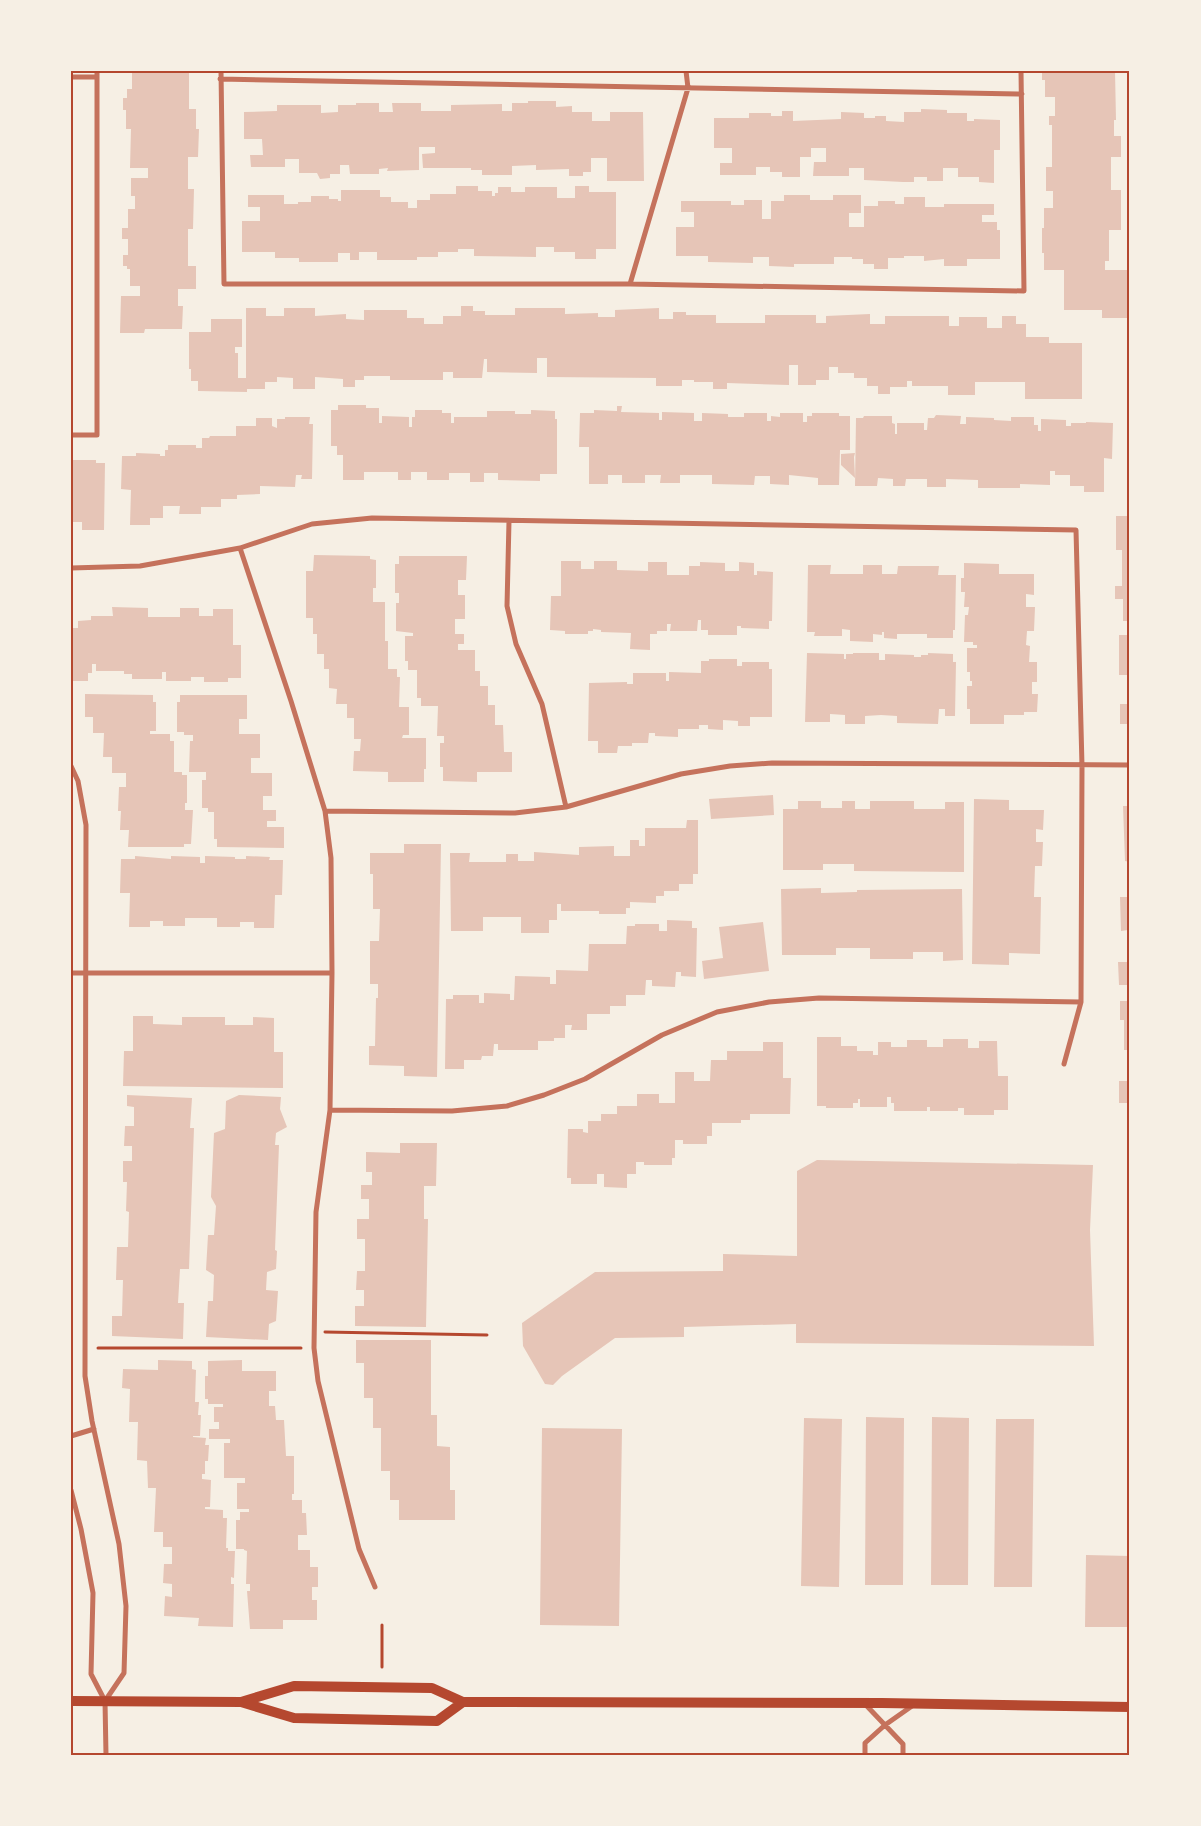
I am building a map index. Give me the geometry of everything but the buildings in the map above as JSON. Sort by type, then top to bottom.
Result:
[{"type":"main road","points":[[241,1702],[294,1686],[432,1688],[463,1702],[864,1703],[1130,1708]]},
{"type":"main road","points":[[71,1701],[241,1702],[294,1718],[436,1721],[463,1702]]},
{"type":"street","points":[[221,71],[224,284],[630,284],[1024,291],[1021,71]]},
{"type":"street","points":[[630,284],[688,88],[686,71]]},
{"type":"street","points":[[71,78],[97,74],[97,435],[71,435]]},
{"type":"street","points":[[220,79],[1022,94]]},
{"type":"street","points":[[71,568],[140,566],[240,548],[312,524],[372,518],[1076,530],[1082,766],[1081,1002],[1064,1064]]},
{"type":"street","points":[[509,521],[507,606],[516,644],[542,704],[566,807]]},
{"type":"street","points":[[240,548],[325,811],[331,858],[330,1110],[316,1212],[314,1348],[318,1381],[359,1549],[375,1587]]},
{"type":"street","points":[[325,811],[515,812],[566,807],[681,774],[730,766],[772,763],[1130,766]]},
{"type":"street","points":[[71,766],[78,781],[86,826],[85,1376],[94,1430],[119,1544],[126,1606],[124,1673],[104,1701]]},
{"type":"street","points":[[71,973],[332,973]]},
{"type":"street","points":[[330,1110],[452,1111],[506,1106],[544,1095],[585,1079],[662,1035],[718,1012],[769,1002],[819,998],[1081,1002]]},
{"type":"street","points":[[71,1436],[94,1430]]},
{"type":"street","points":[[71,1490],[81,1529],[93,1593],[91,1674],[104,1701],[106,1755]]},
{"type":"street","points":[[864,1703],[903,1744],[904,1755]]},
{"type":"street","points":[[865,1755],[865,1743],[885,1725],[915,1704]]},
{"type":"path","points":[[314,1331],[487,1335]]},
{"type":"path","points":[[98,1348],[314,1348]]},
{"type":"path","points":[[382,1625],[382,1666]]}]
